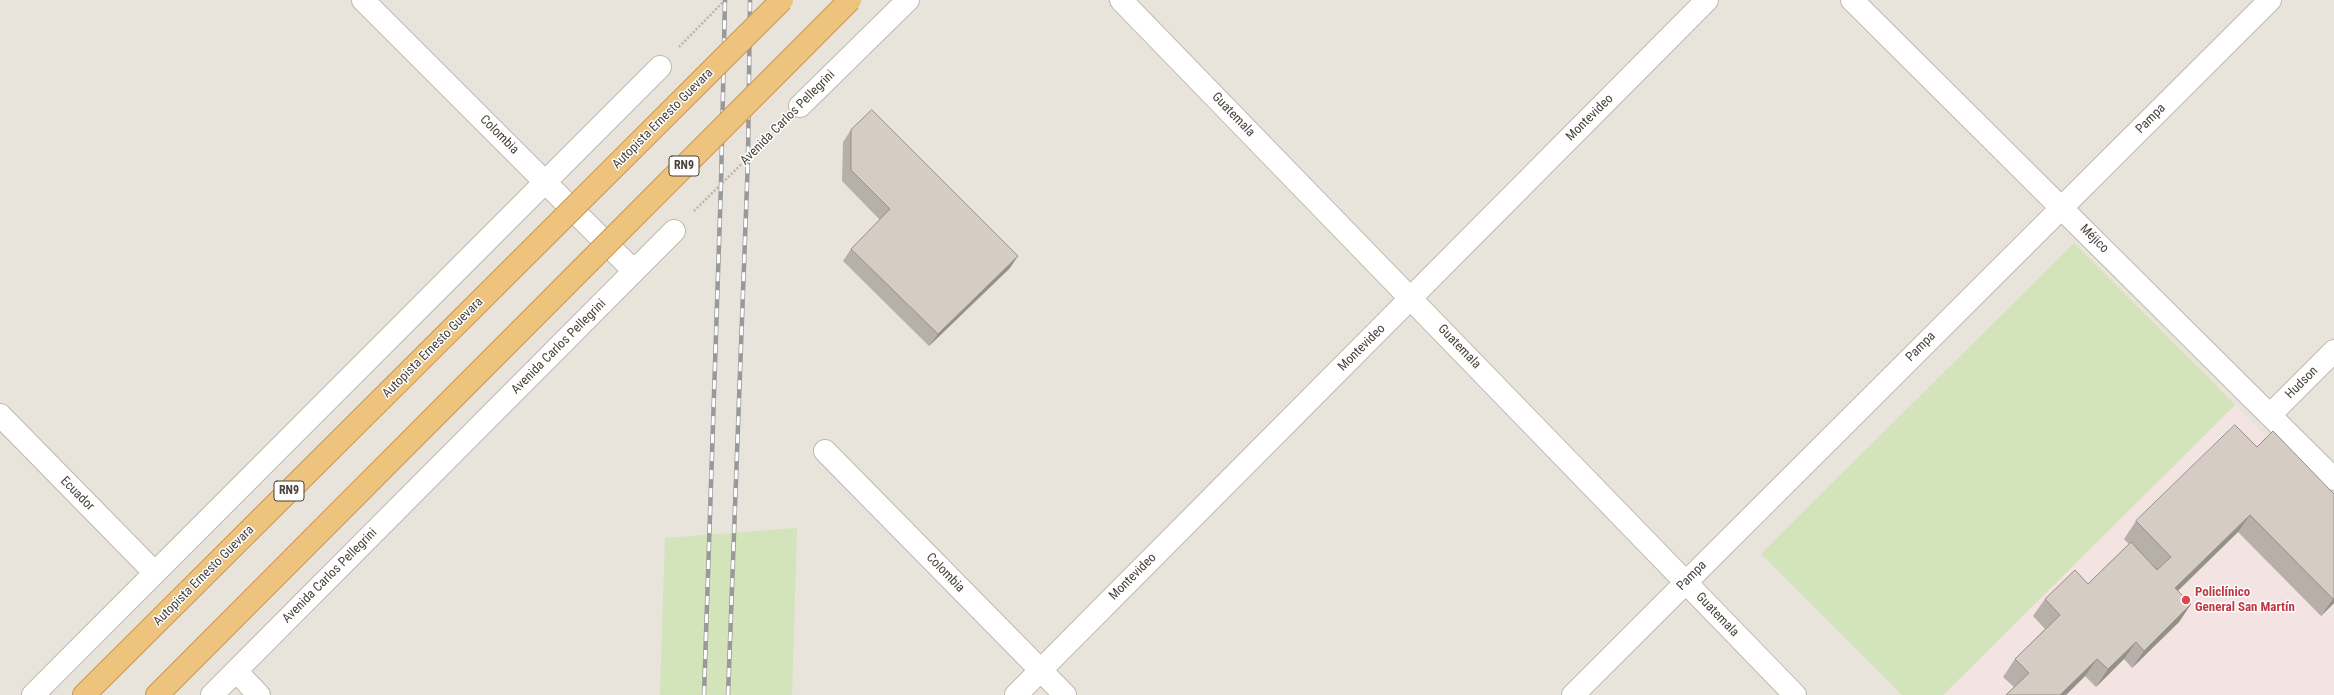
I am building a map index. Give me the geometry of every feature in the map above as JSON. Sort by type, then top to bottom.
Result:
[{"type":"highway","name":"Autopista Ernesto Guevara","points":[[84,695],[782,0]]},
{"type":"highway","name":"RN9","points":[[157,695],[850,0]]},
{"type":"street","name":"Colombia","points":[[363,0],[634,271]]},
{"type":"street","name":"Avenida Carlos Pellegrini","points":[[800,106],[908,0]]},
{"type":"street","name":"Guatemala","points":[[1121,0],[1795,695]]},
{"type":"street","name":"Montevideo","points":[[1016,695],[1707,0]]},
{"type":"street","name":"Méjico","points":[[1852,0],[2062,207],[2334,479]]},
{"type":"street","name":"Pampa","points":[[1573,695],[2270,0]]},
{"type":"street","points":[[33,695],[544,181],[660,67]]},
{"type":"street","name":"Avenida Carlos Pellegrini","points":[[212,695],[674,231]]},
{"type":"street","name":"Hudson","points":[[2270,415],[2334,351]]},
{"type":"street","name":"Ecuador","points":[[0,415],[155,572]]},
{"type":"street","name":"Colombia","points":[[825,451],[1065,695]]},
{"type":"street","points":[[236,671],[259,695]]},
{"type":"path","points":[[660,67],[725,0]]},
{"type":"path","name":"Avenida Carlos Pellegrini","points":[[674,231],[800,106]]},
{"type":"shaded area","points":[[0,0],[2334,0],[2334,695],[0,695]]},
{"type":"shaded area","name":"Policlínico General San Martín","points":[[2235,405],[2334,505],[2334,695],[1943,695]]},
{"type":"green space","points":[[2074,243],[2235,405],[1943,695],[1902,695],[1761,554]]},
{"type":"green space","points":[[797,528],[792,695],[660,695],[665,538]]},
{"type":"building","points":[[872,110],[1018,256],[938,334],[851,249],[890,209],[851,170],[851,130]]},
{"type":"building","points":[[2235,425],[2257,447],[2273,431],[2334,494],[2334,598],[2333,599],[2250,515],[2175,588],[2191,604],[2144,651],[2136,642],[2108,669],[2097,659],[2060,695],[2006,695],[2029,673],[2015,659],[2060,615],[2045,599],[2075,570],[2088,584],[2131,542],[2157,570],[2171,557],[2136,521]]},
{"type":"railway","points":[[704,695],[721,184],[725,0]]},
{"type":"railway","points":[[728,695],[748,158],[750,0]]},
{"type":"place","name":"Policlínico General San Martín","points":[[2186,600]]}]
